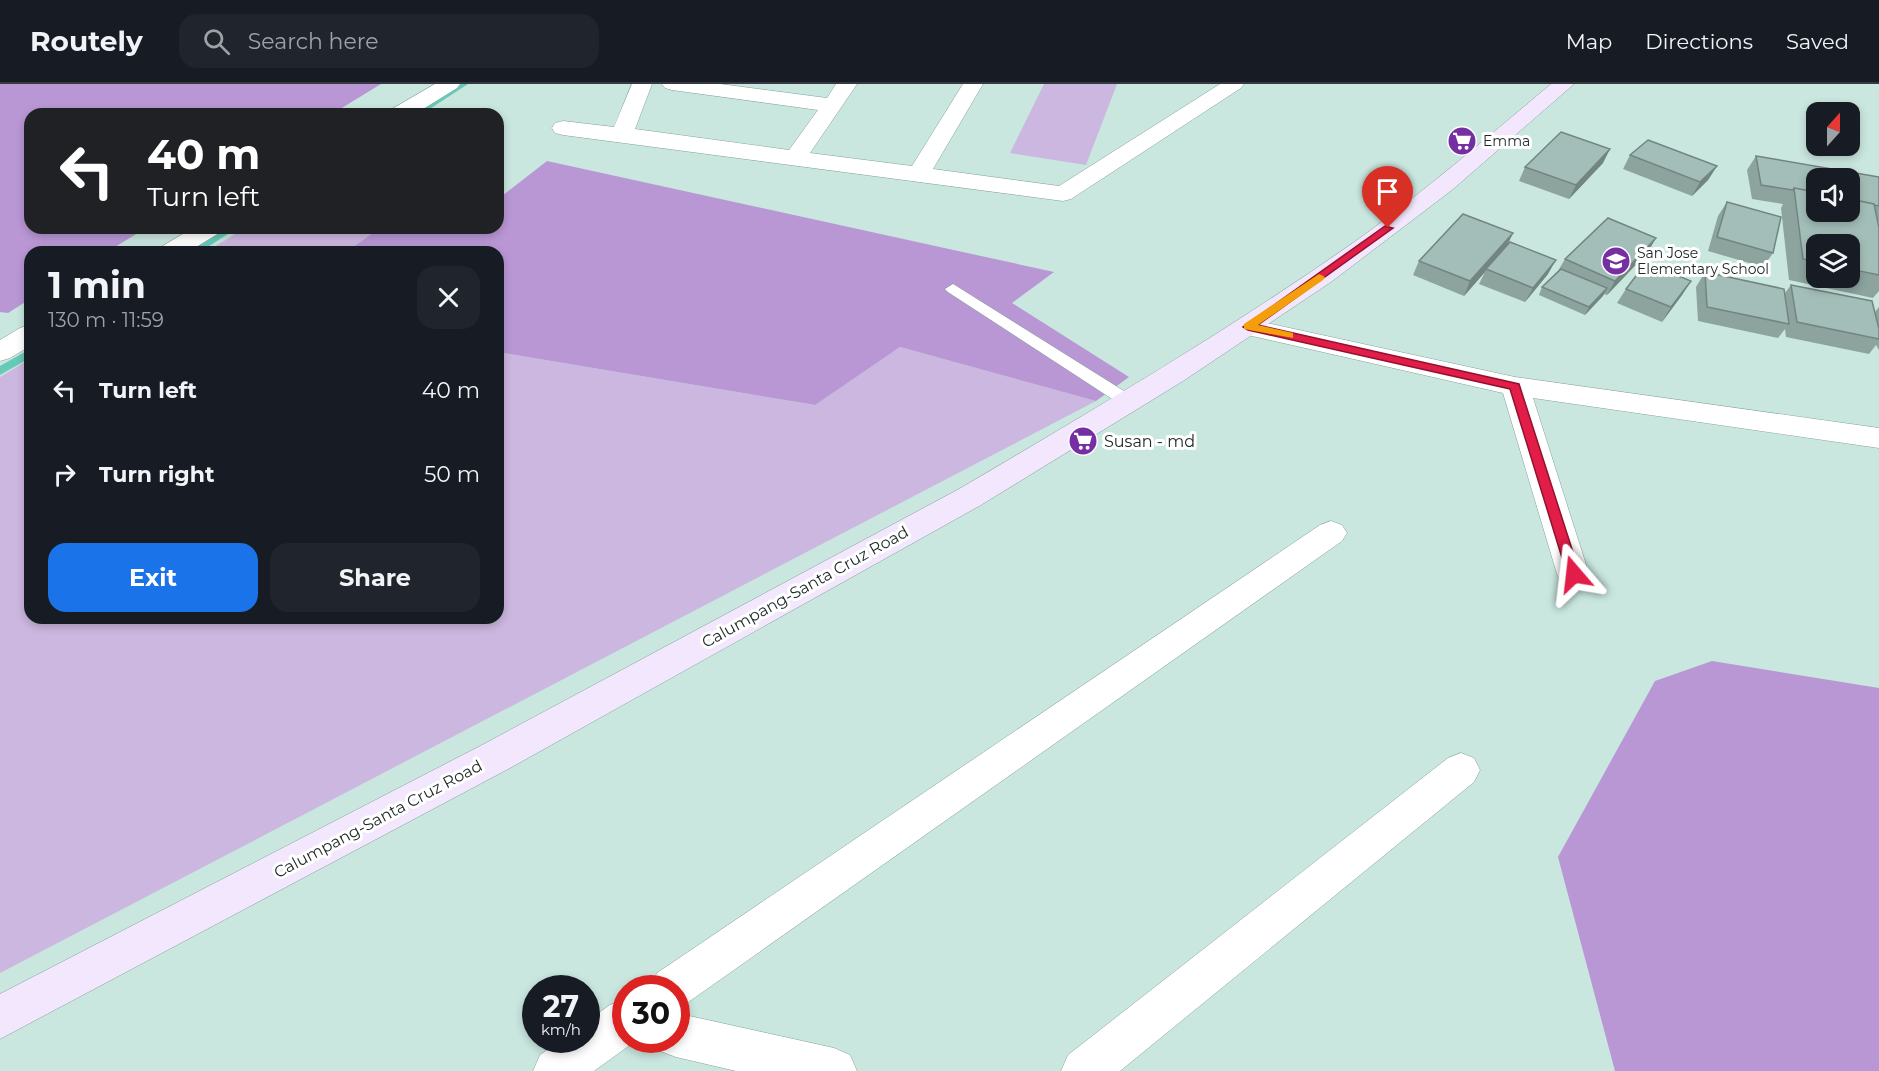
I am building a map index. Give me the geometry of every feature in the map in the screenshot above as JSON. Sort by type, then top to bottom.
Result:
[{"type":"main road","name":"Calumpang-Santa Cruz Road","points":[[0,1017],[508,751],[970,497],[1129,402],[1248,327],[1371,242],[1564,84]]},
{"type":"street","points":[[410,108],[450,84]]},
{"type":"street","points":[[622,134],[642,84]]},
{"type":"street","points":[[672,84],[832,105]]},
{"type":"street","points":[[795,158],[847,84]]},
{"type":"street","points":[[918,174],[973,84]]},
{"type":"street","points":[[563,128],[1063,194],[1234,84]]},
{"type":"street","points":[[180,246],[200,234]]},
{"type":"street","points":[[1248,327],[1515,387],[1879,438]]},
{"type":"street","points":[[0,352],[18,336]]},
{"type":"street","points":[[1515,387],[1574,574]]},
{"type":"street","points":[[690,976],[1331,533]]},
{"type":"street","points":[[1084,1071],[1461,770]]},
{"type":"street","points":[[556,1071],[612,1031]]},
{"type":"street","points":[[690,1038],[834,1071]]},
{"type":"lane","points":[[953,289],[1129,402]]},
{"type":"shaded area","points":[[0,84],[381,84],[342,108],[24,108],[24,234],[136,234],[117,246],[24,246],[24,303],[8,313],[0,312]]},
{"type":"shaded area","points":[[1044,84],[1117,84],[1086,165],[1010,153]]},
{"type":"shaded area","points":[[547,161],[1054,272],[1012,303],[1129,377],[1096,401],[900,347],[815,405],[504,353],[504,246],[354,246],[372,234],[504,234],[504,194]]},
{"type":"shaded area","points":[[235,234],[372,234],[354,246],[216,246]]},
{"type":"shaded area","points":[[900,347],[1096,401],[0,973],[0,377],[24,363],[24,624],[504,624],[504,353],[814,405]]},
{"type":"shaded area","points":[[1712,661],[1879,688],[1879,1071],[1615,1071],[1558,857],[1655,681]]},
{"type":"building","points":[[1561,132],[1610,149],[1576,185],[1525,167]]},
{"type":"building","points":[[1648,140],[1717,166],[1700,182],[1630,155]]},
{"type":"building","points":[[1756,156],[1826,168],[1806,168],[1806,190],[1761,185]]},
{"type":"building","points":[[1860,174],[1879,177],[1879,206],[1860,201]]},
{"type":"building","points":[[1794,188],[1806,190],[1806,222],[1860,222],[1860,201],[1874,204],[1879,228],[1879,275],[1860,271],[1860,234],[1806,234],[1806,260],[1803,259]]},
{"type":"building","points":[[1727,202],[1781,217],[1773,253],[1717,237]]},
{"type":"building","points":[[1463,214],[1513,233],[1470,281],[1419,261]]},
{"type":"building","points":[[1608,218],[1656,238],[1615,281],[1565,259]]},
{"type":"building","points":[[1510,242],[1556,260],[1533,288],[1486,269]]},
{"type":"building","points":[[1646,263],[1691,281],[1671,307],[1626,289]]},
{"type":"building","points":[[1561,269],[1607,288],[1589,307],[1542,287]]},
{"type":"building","points":[[1705,272],[1784,289],[1789,324],[1707,307]]},
{"type":"building","points":[[1791,285],[1872,301],[1879,329],[1879,339],[1797,322]]},
{"type":"waterway","points":[[426,108],[464,84]]},
{"type":"waterway","points":[[203,246],[222,234]]},
{"type":"waterway","points":[[0,371],[24,357]]},
{"type":"slow traffic","points":[[1289,336],[1248,327],[1319,277]]},
{"type":"place","name":"Emma","points":[[1462,141]]},
{"type":"place","name":"San Jose Elementary School","points":[[1616,261]]},
{"type":"place","name":"Susan - md","points":[[1083,441]]},
{"type":"route","points":[[1388,228],[1248,327],[1515,387],[1574,574]]}]
